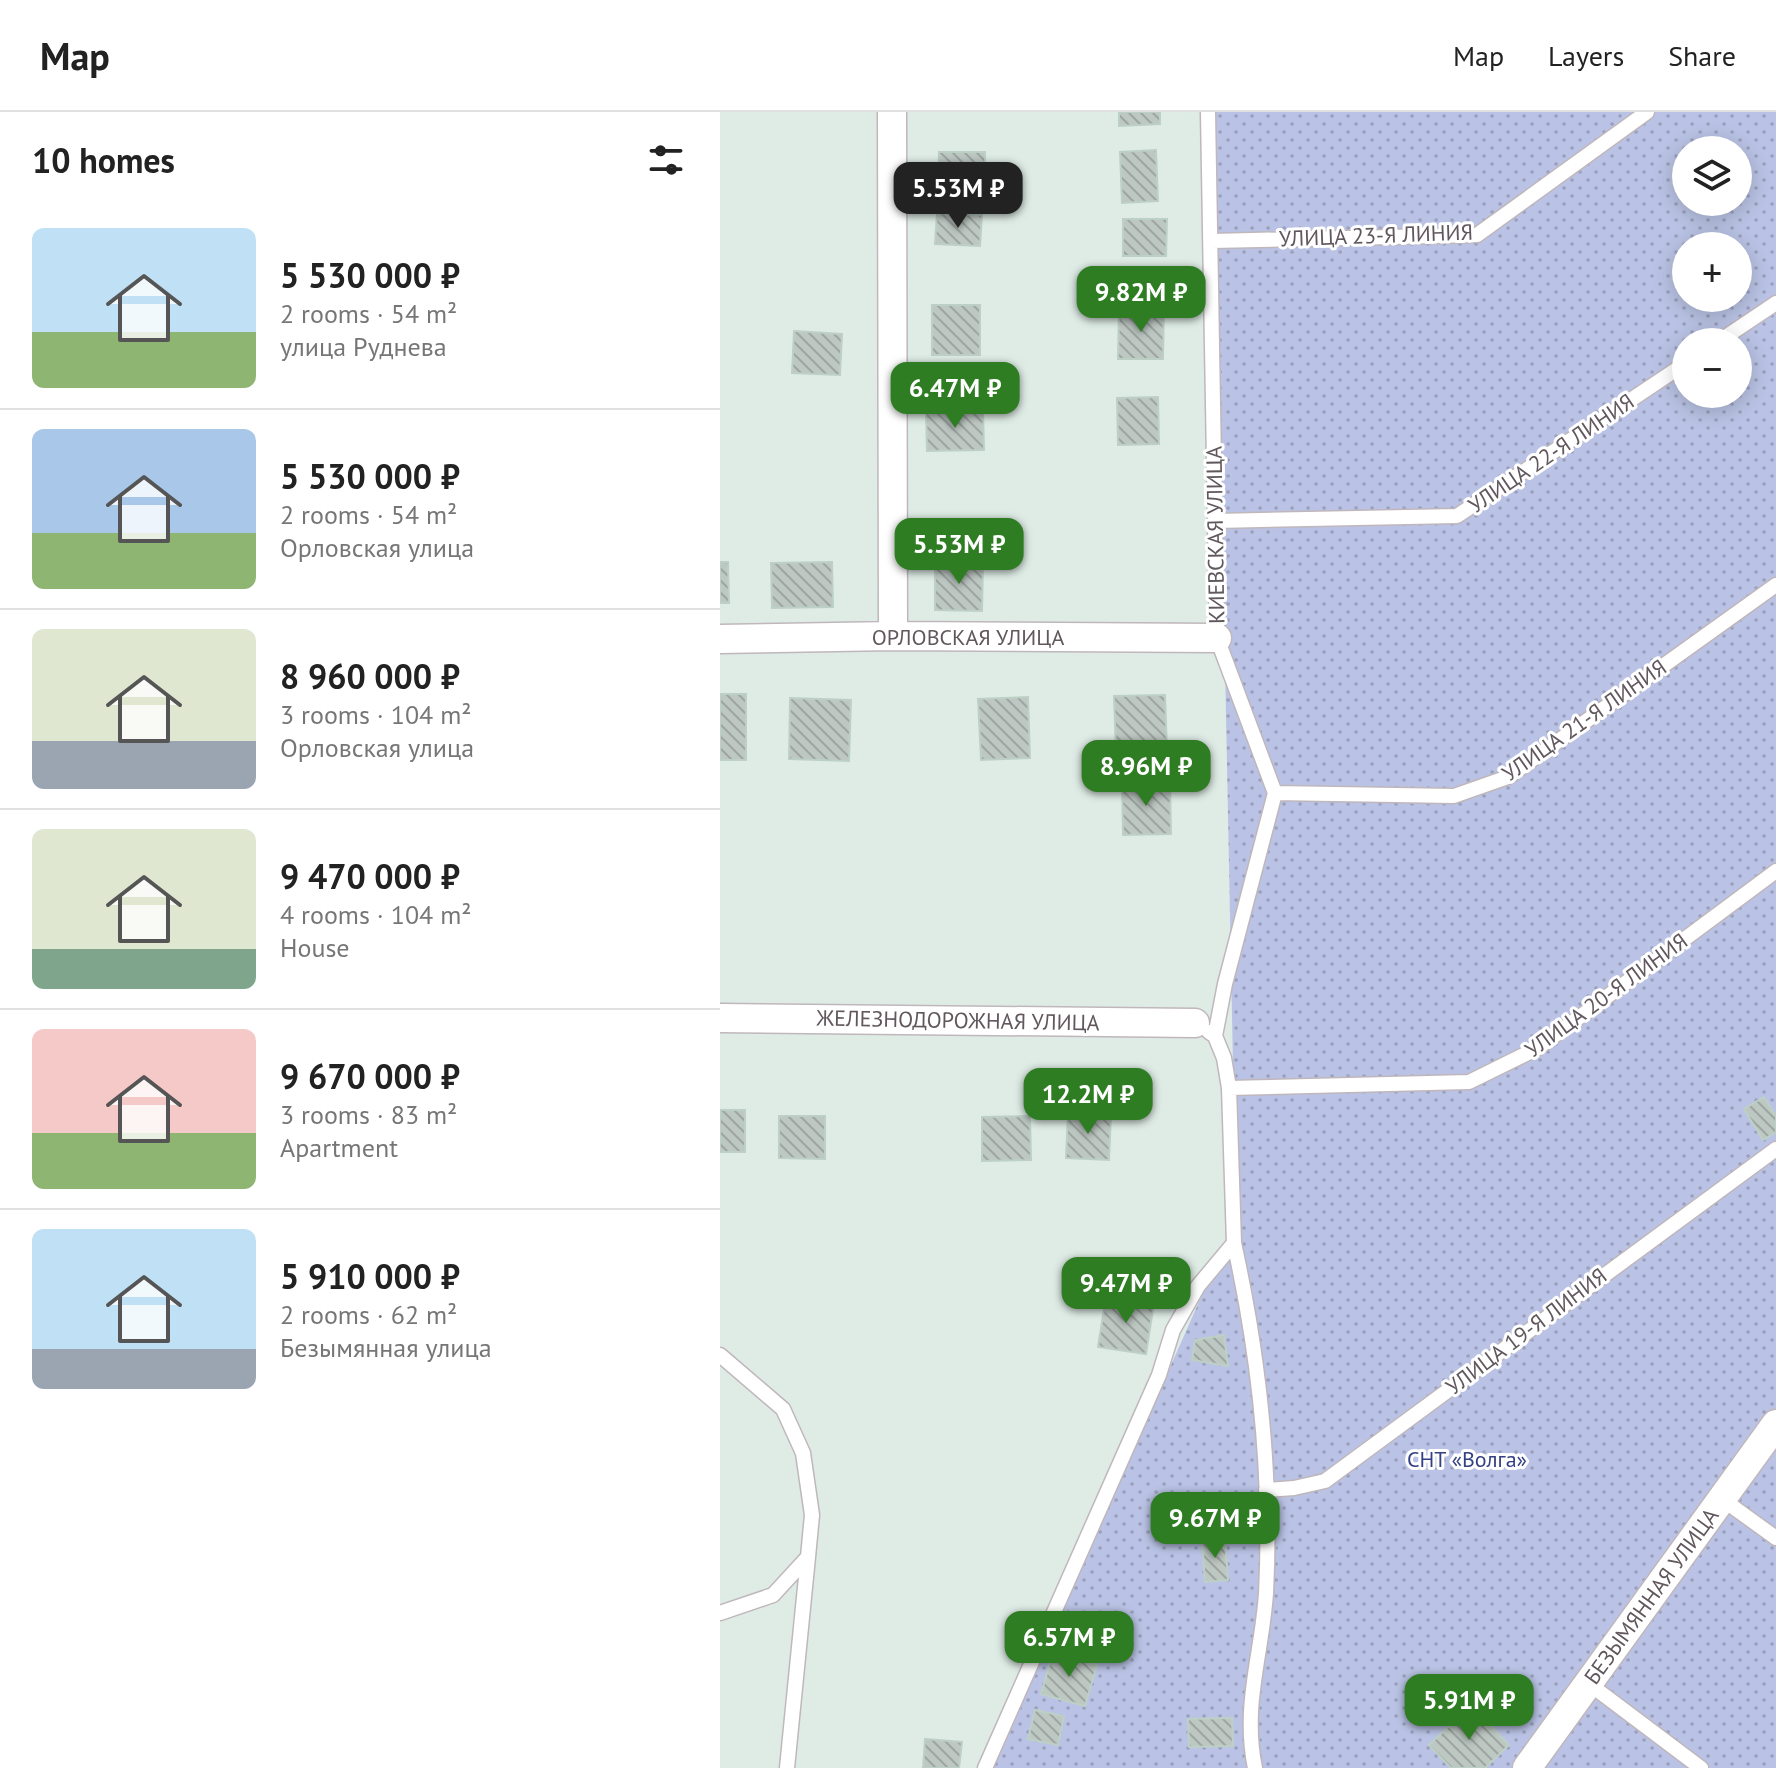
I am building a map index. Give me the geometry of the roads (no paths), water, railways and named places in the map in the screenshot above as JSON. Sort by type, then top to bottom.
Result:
[{"type":"street","points":[[892,112],[893,636]]},
{"type":"street","name":"ОРЛОВСКАЯ УЛИЦА","points":[[720,639],[893,636],[1217,638]]},
{"type":"street","name":"ЖЕЛЕЗНОДОРОЖНАЯ УЛИЦА","points":[[720,1018],[1205,1029]]},
{"type":"street","name":"БЕЗЫМЯННАЯ УЛИЦА","points":[[1527,1768],[1776,1424]]},
{"type":"lane","name":"КИЕВСКАЯ УЛИЦА","points":[[1208,112],[1217,638],[1275,793]]},
{"type":"lane","name":"УЛИЦА 23-Я ЛИНИЯ","points":[[1211,241],[1477,235],[1647,112]]},
{"type":"lane","points":[[1739,328],[1776,303]]},
{"type":"lane","name":"УЛИЦА 22-Я ЛИНИЯ","points":[[1215,521],[1457,516],[1672,372]]},
{"type":"lane","name":"УЛИЦА 21-Я ЛИНИЯ","points":[[1275,793],[1454,796],[1508,777],[1776,585]]},
{"type":"lane","points":[[1255,1768],[1250,1721],[1253,1675],[1266,1595],[1266,1490],[1255,1367],[1245,1290],[1234,1243],[1229,1088],[1224,1058],[1205,1029],[1225,984],[1275,793]]},
{"type":"lane","name":"УЛИЦА 20-Я ЛИНИЯ","points":[[1229,1088],[1469,1082],[1538,1048],[1776,871]]},
{"type":"lane","name":"УЛИЦА 19-Я ЛИНИЯ","points":[[1266,1490],[1325,1481],[1776,1149]]},
{"type":"lane","points":[[985,1768],[1159,1375],[1173,1330],[1198,1286],[1234,1243]]},
{"type":"lane","points":[[720,1355],[783,1409],[803,1453],[812,1515],[787,1768]]},
{"type":"lane","points":[[1722,1499],[1776,1538]]},
{"type":"lane","points":[[720,1613],[773,1595],[808,1557]]},
{"type":"lane","points":[[1588,1683],[1701,1768]]},
{"type":"park label","name":"СНТ «Волга»","points":[[1467,1459]]}]
